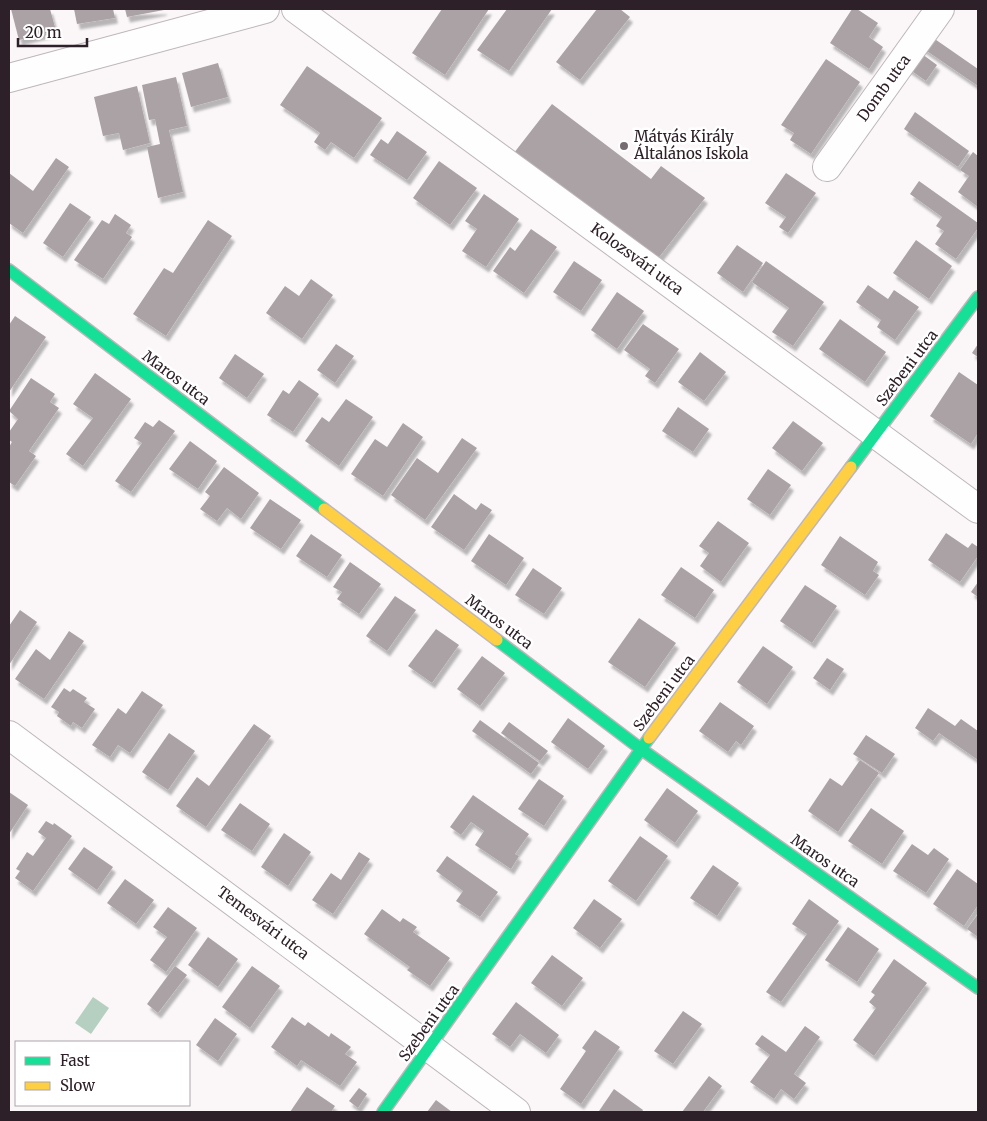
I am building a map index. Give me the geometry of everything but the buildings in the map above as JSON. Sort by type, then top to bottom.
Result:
[{"type":"street","points":[[9,78],[265,9]]},
{"type":"street","name":"Kolozsvári utca","points":[[296,9],[978,509]]},
{"type":"street","name":"Domb utca","points":[[827,167],[940,9]]},
{"type":"street","name":"Maros utca","points":[[9,270],[641,748],[978,988]]},
{"type":"street","name":"Szebeni utca","points":[[383,1112],[431,1048],[641,748],[978,298]]},
{"type":"street","name":"Temesvári utca","points":[[9,735],[516,1112]]},
{"type":"shaded area","points":[[93,997],[109,1008],[91,1034],[75,1023]]},
{"type":"traffic: fast","points":[[9,270],[324,509]]},
{"type":"traffic: fast","points":[[851,467],[978,297]]},
{"type":"traffic: fast","points":[[497,640],[641,749],[978,988]]},
{"type":"traffic: fast","points":[[383,1112],[649,738]]},
{"type":"traffic: slow","points":[[649,738],[851,467]]},
{"type":"traffic: slow","points":[[324,509],[497,640]]},
{"type":"place","name":"Mátyás Király Általános Iskola","points":[[624,146]]}]
